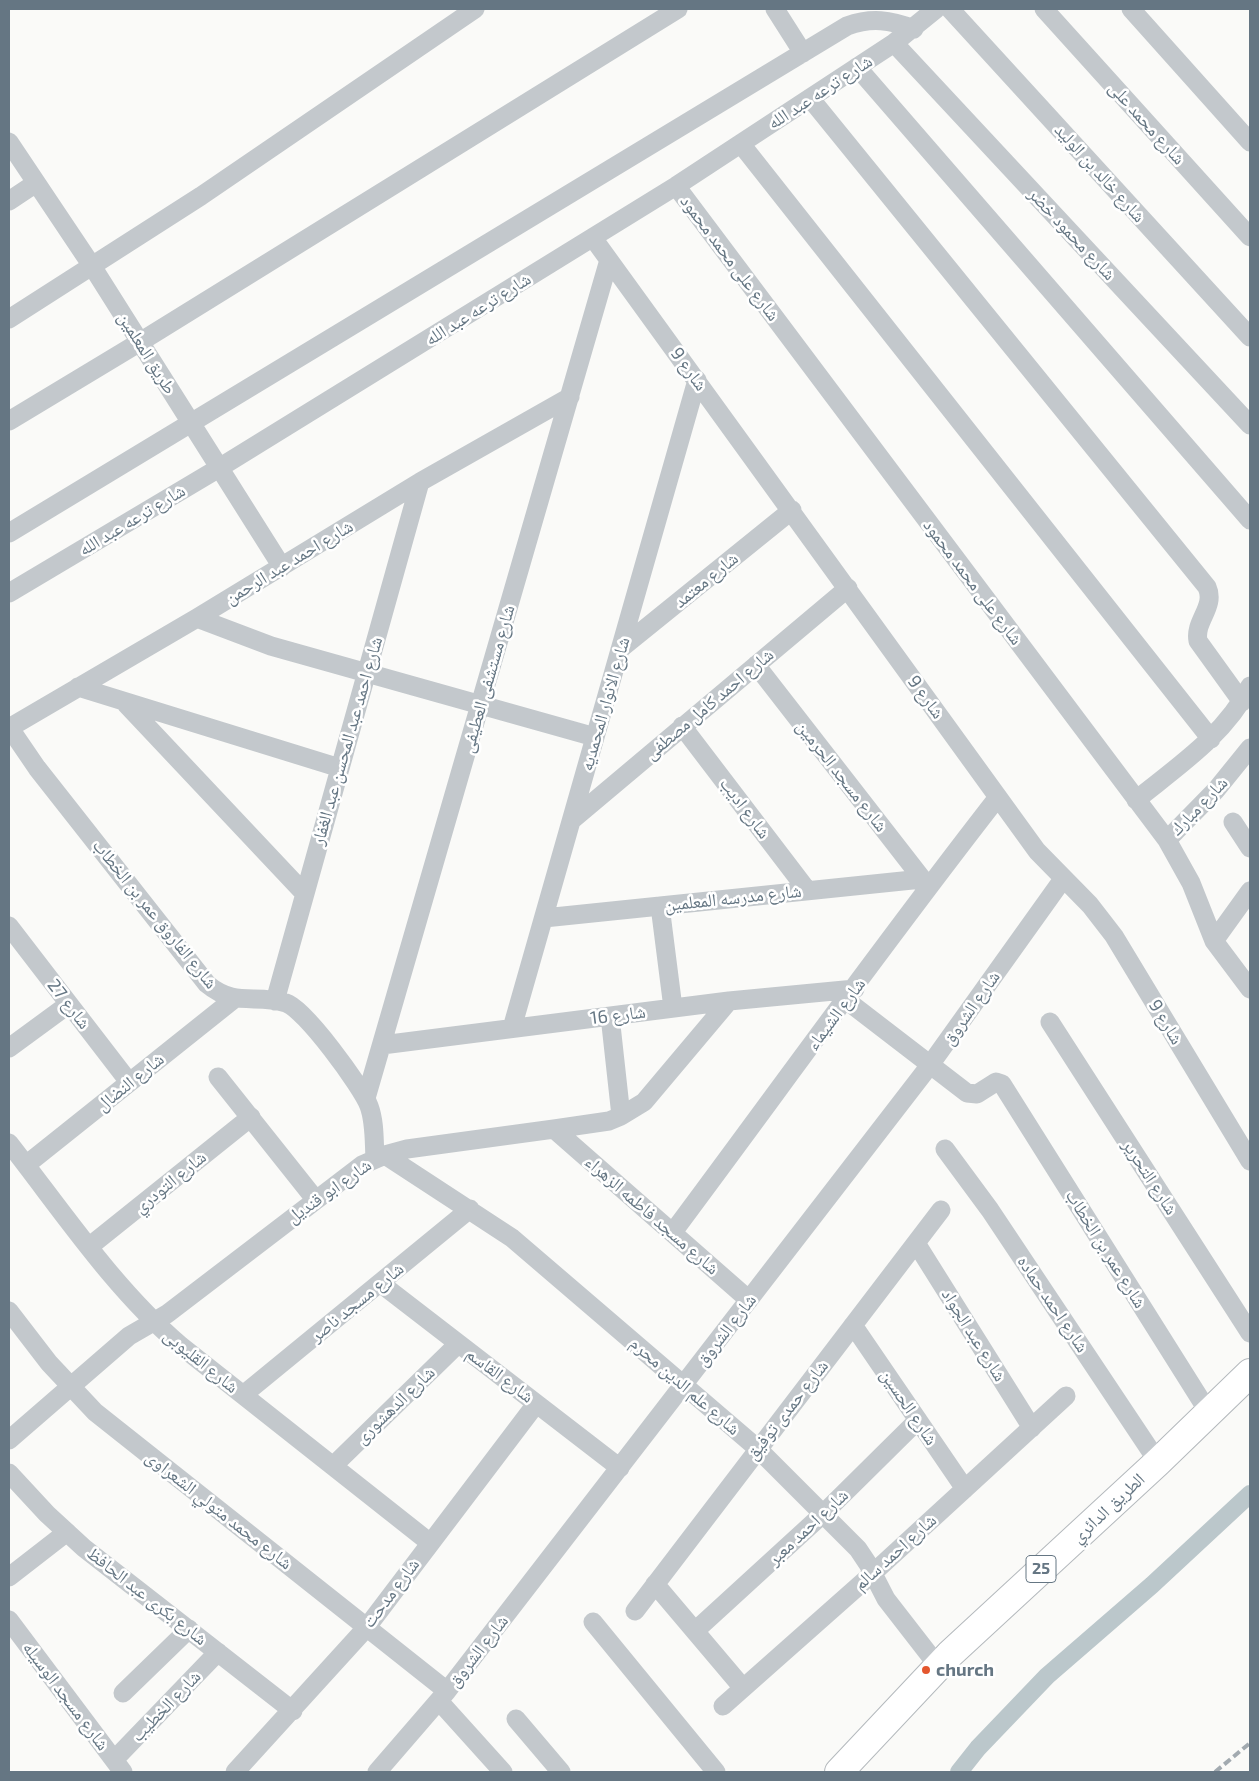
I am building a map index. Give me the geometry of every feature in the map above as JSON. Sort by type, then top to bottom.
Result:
[{"type":"highway","name":"الطريق الدائري","points":[[839,1772],[938,1666],[1158,1462],[1250,1373]]},
{"type":"highway","name":"الطريق الدائري","points":[[863,1772],[917,1710],[960,1666],[1250,1399]]},
{"type":"street","points":[[9,319],[316,120],[475,9]]},
{"type":"street","points":[[9,421],[678,9]]},
{"type":"street","points":[[775,9],[803,53]]},
{"type":"street","name":"شارع ترعه عبد الله","points":[[9,593],[219,468],[676,186],[894,43],[914,29],[936,9]]},
{"type":"street","name":"شارع خالد بن الوليد","points":[[950,9],[1250,337]]},
{"type":"street","name":"شارع محمد على","points":[[1044,9],[1250,237]]},
{"type":"street","points":[[1131,9],[1250,142]]},
{"type":"street","points":[[9,533],[847,26],[862,21],[892,21],[914,29]]},
{"type":"street","name":"شارع محمود خضر","points":[[894,43],[1250,425]]},
{"type":"street","points":[[857,67],[1250,520]]},
{"type":"street","points":[[810,98],[1207,587],[1209,603],[1198,627],[1198,641],[1246,694],[1211,739],[1136,800]]},
{"type":"street","name":"طريق المعلمين","points":[[9,142],[92,266],[282,567]]},
{"type":"street","points":[[741,144],[1211,739]]},
{"type":"street","points":[[9,201],[36,183]]},
{"type":"street","name":"شارع على محمد محمود","points":[[676,186],[1167,840],[1184,868],[1214,941],[1250,989]]},
{"type":"street","name":"شارع 9","points":[[593,238],[792,510],[1037,851],[1090,905],[1114,936],[1250,1161]]},
{"type":"street","name":"شارع مستشفى العطيفى","points":[[366,1098],[609,260]]},
{"type":"street","name":"شارع الانوار المحمديه","points":[[512,1028],[697,380]]},
{"type":"street","name":"شارع احمد عبد الرحمن","points":[[9,727],[197,618],[420,482],[570,397]]},
{"type":"street","name":"شارع احمد عبد المحسن عبد الغفار","points":[[276,1001],[420,482]]},
{"type":"street","name":"شارع معتمد","points":[[620,649],[792,510]]},
{"type":"street","name":"شارع احمد كامل مصطفى","points":[[572,820],[848,588]]},
{"type":"street","points":[[197,618],[271,646],[595,737]]},
{"type":"street","name":"شارع مسجد الحرمين","points":[[756,665],[925,882]]},
{"type":"street","points":[[78,687],[340,768]]},
{"type":"street","points":[[125,703],[305,894]]},
{"type":"street","name":"شارع اديب","points":[[682,726],[807,890]]},
{"type":"street","name":"شارع الفاروق عمر بن الخطاب","points":[[9,727],[37,768],[207,984],[224,996],[234,999],[287,1003],[302,1012],[366,1098],[380,1157]]},
{"type":"street","name":"شارع مبارك","points":[[1167,840],[1216,790],[1250,748]]},
{"type":"street","name":"شارع الشيماء","points":[[673,1232],[850,994],[925,882],[998,796]]},
{"type":"street","points":[[1233,822],[1250,848]]},
{"type":"street","name":"شارع الشروق","points":[[377,1772],[443,1696],[930,1066],[1063,879]]},
{"type":"street","name":"شارع مدرسه المعلمين","points":[[544,918],[807,890],[925,882]]},
{"type":"street","points":[[1214,941],[1250,891]]},
{"type":"street","points":[[660,906],[673,1008]]},
{"type":"street","name":"شارع 27","points":[[9,926],[129,1082]]},
{"type":"street","points":[[850,994],[930,1066]]},
{"type":"street","name":"شارع 16","points":[[382,1045],[729,1000],[850,994]]},
{"type":"street","name":"شارع النضال","points":[[26,1165],[234,999]]},
{"type":"street","name":"شارع ابو قنديل","points":[[9,1440],[129,1336],[154,1322],[350,1172],[380,1157],[406,1149],[554,1130],[608,1121],[621,1116],[644,1102],[729,1000]]},
{"type":"street","points":[[9,1048],[69,1004]]},
{"type":"street","points":[[610,1016],[621,1116]]},
{"type":"street","name":"شارع التحرير","points":[[1050,1022],[1250,1333]]},
{"type":"street","name":"شارع عمر بن الخطاب","points":[[930,1066],[971,1095],[996,1082],[1002,1084],[1209,1413]]},
{"type":"street","points":[[218,1077],[315,1199]]},
{"type":"street","name":"شارع التودري","points":[[90,1246],[251,1118]]},
{"type":"street","name":"شارع مسجد فاطمه الزهراء","points":[[554,1130],[749,1300]]},
{"type":"street","name":"شارع القليوبى","points":[[9,1143],[129,1296],[154,1322],[180,1346],[429,1542]]},
{"type":"street","name":"شارع احمد حماده","points":[[945,1149],[995,1217],[1158,1462]]},
{"type":"street","name":"شارع علم الدين محرم","points":[[380,1157],[470,1209],[512,1238],[757,1448],[824,1513],[863,1556],[886,1599],[938,1666]]},
{"type":"street","name":"شارع مسجد ناصر","points":[[243,1395],[470,1209]]},
{"type":"street","name":"شارع حمدى توفيق","points":[[635,1611],[757,1448],[941,1210]]},
{"type":"street","name":"شارع عبد الجواد","points":[[916,1242],[1032,1428]]},
{"type":"street","name":"شارع القاسم","points":[[380,1284],[620,1468]]},
{"type":"street","name":"شارع محمد متولي الشعراوى","points":[[9,1311],[70,1387],[96,1412],[366,1627],[443,1696],[503,1772]]},
{"type":"street","name":"شارع الحسين","points":[[853,1325],[965,1489]]},
{"type":"street","name":"شارع الدهشورى","points":[[333,1466],[458,1344]]},
{"type":"street","name":"شارع احمد سالم","points":[[723,1706],[872,1574],[1066,1396]]},
{"type":"street","name":"شارع مدحت","points":[[235,1772],[366,1627],[536,1404]]},
{"type":"street","name":"شارع احمد معبر","points":[[695,1631],[824,1513],[918,1420]]},
{"type":"street","name":"شارع بكرى عبد الحافظ","points":[[9,1473],[67,1532],[293,1710]]},
{"type":"street","points":[[9,1577],[67,1532]]},
{"type":"street","points":[[655,1584],[743,1688]]},
{"type":"street","name":"شارع مسجد الوسيله","points":[[9,1620],[119,1766]]},
{"type":"street","points":[[593,1622],[716,1772]]},
{"type":"street","points":[[123,1693],[189,1629]]},
{"type":"street","name":"شارع الخطيب","points":[[119,1766],[218,1652]]},
{"type":"street","points":[[516,1720],[561,1772]]},
{"type":"waterway","points":[[959,1772],[978,1748],[1047,1676],[1152,1585],[1250,1494]]},
{"type":"railway","points":[[1215,1772],[1250,1743]]},
{"type":"place","name":"church","points":[[926,1670]]}]
